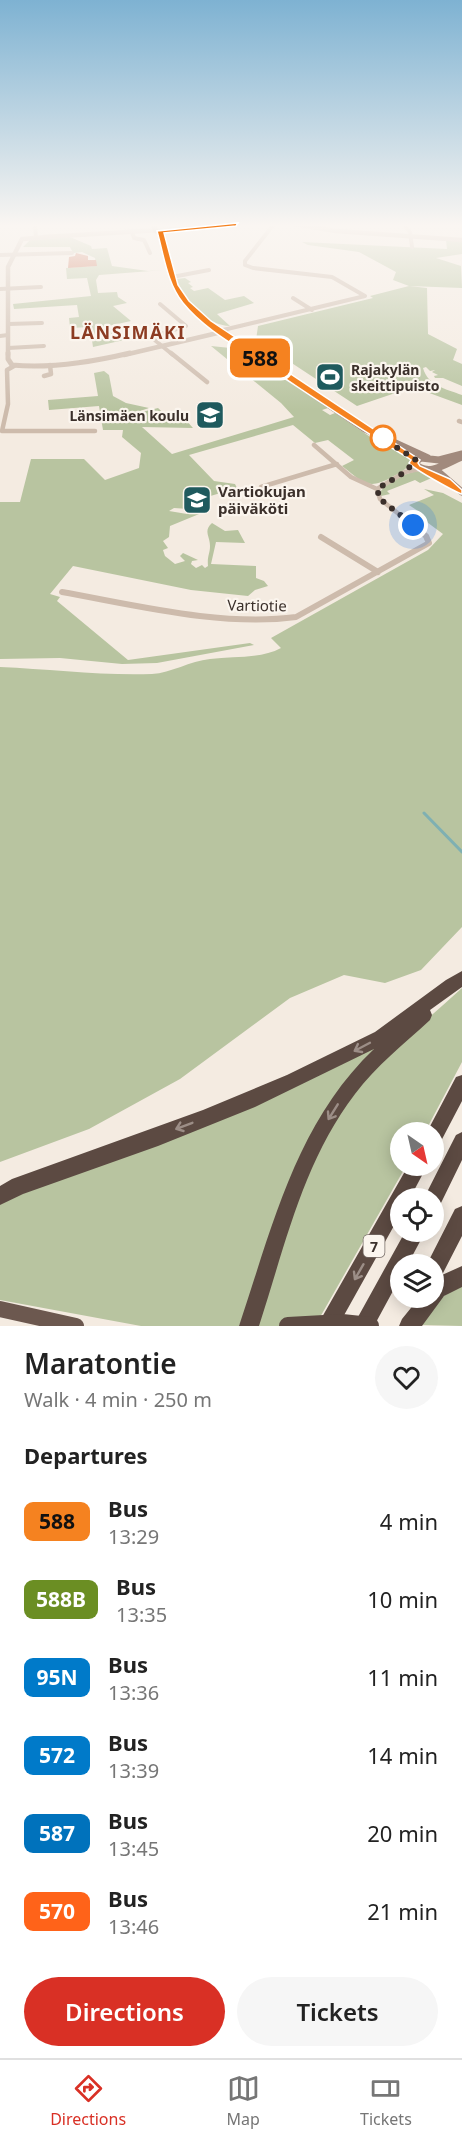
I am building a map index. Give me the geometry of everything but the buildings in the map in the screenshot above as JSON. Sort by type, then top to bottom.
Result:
[{"type":"highway","points":[[0,1196],[19,1186],[199,1120],[302,1076],[384,1035],[462,980]]},
{"type":"highway","points":[[249,1326],[285,1211],[307,1157],[333,1112],[363,1072],[462,980]]},
{"type":"highway","points":[[442,1122],[462,1083]]},
{"type":"highway","points":[[438,1188],[462,1142]]},
{"type":"highway","name":"7","points":[[327,1326],[412,1176]]},
{"type":"highway","points":[[443,1254],[462,1216]]},
{"type":"highway","name":"7","points":[[363,1326],[409,1242]]},
{"type":"highway","points":[[444,1285],[462,1275]]},
{"type":"highway","points":[[407,1326],[415,1308]]},
{"type":"highway","points":[[407,1326],[422,1308]]},
{"type":"highway","points":[[0,1310],[76,1326]]},
{"type":"highway","points":[[288,1326],[342,1323],[370,1326]]},
{"type":"main road","points":[[222,331],[365,429],[434,464],[447,481]]},
{"type":"main road","points":[[391,442],[418,466],[447,481],[462,492]]},
{"type":"main road","points":[[418,466],[434,464],[462,455]]},
{"type":"main road","points":[[418,466],[434,464]]},
{"type":"street","points":[[8,286],[9,362],[14,366]]},
{"type":"street","points":[[95,431],[1,432],[8,404],[7,370],[14,366],[98,361],[365,296],[347,286]]},
{"type":"street","points":[[0,289],[41,288]]},
{"type":"street","points":[[294,298],[312,310]]},
{"type":"street","points":[[160,304],[186,325],[151,336],[160,346],[207,382]]},
{"type":"street","points":[[8,324],[42,323]]},
{"type":"street","points":[[0,336],[8,335]]},
{"type":"street","points":[[8,348],[44,346]]},
{"type":"street","points":[[44,376],[51,374],[50,365]]},
{"type":"street","name":"Vartiotie","points":[[62,592],[179,614],[285,620],[304,614],[429,542],[423,533],[380,499],[377,489],[364,485],[314,446]]},
{"type":"street","points":[[261,487],[337,464]]},
{"type":"street","points":[[377,489],[418,466]]},
{"type":"street","points":[[321,537],[378,572]]},
{"type":"green space","points":[[89,286],[97,286],[98,293],[117,292],[118,297],[127,303],[113,306],[131,321],[108,326],[124,340],[93,347],[90,327],[70,328],[69,318],[79,317],[77,305],[14,309],[13,304],[91,296]]},
{"type":"green space","points":[[192,286],[190,288],[194,291],[208,288],[225,300],[244,296],[254,303],[217,314],[230,326],[222,325],[197,310],[180,287]]},
{"type":"green space","points":[[409,286],[409,286],[462,286],[462,288]]},
{"type":"green space","points":[[409,286],[427,288],[428,334],[457,349],[453,360],[462,364],[462,386],[443,378],[435,378],[434,376],[438,375],[432,372],[435,370],[430,371],[426,367],[423,368],[425,374],[438,386],[462,395],[462,405],[413,387],[357,406],[278,354],[252,342],[256,340],[258,326],[373,298],[370,296]]},
{"type":"green space","points":[[211,346],[240,349],[328,408],[322,410],[330,415],[335,413],[385,447],[387,451],[388,444],[410,457],[411,462],[403,471],[384,481],[366,483],[342,466],[354,460],[328,440],[315,443],[293,425],[189,455],[214,481],[235,484],[237,488],[184,504],[189,509],[174,508],[169,511],[187,514],[202,509],[204,512],[170,526],[169,537],[163,541],[168,548],[163,550],[165,556],[175,564],[185,561],[180,556],[183,553],[198,560],[192,561],[191,564],[196,568],[202,565],[205,568],[208,566],[210,549],[207,531],[209,526],[212,523],[225,531],[238,530],[245,543],[216,542],[211,564],[256,566],[256,578],[264,581],[268,586],[255,590],[248,596],[191,590],[73,566],[50,594],[60,597],[57,601],[128,660],[250,643],[254,645],[157,663],[122,664],[60,658],[0,659],[0,502],[20,502],[31,459],[84,459],[105,480],[139,468],[141,453],[122,437],[123,430],[103,430],[99,406],[49,410],[48,400],[98,396],[94,373],[104,371],[109,375],[113,396],[126,403],[149,408],[138,413],[158,408],[172,421],[184,418],[193,428],[142,427],[172,454],[294,417],[281,403]]},
{"type":"green space","points":[[423,471],[434,477],[420,483],[415,480],[387,491],[390,494],[381,496],[384,487],[394,480],[412,472]]},
{"type":"green space","points":[[424,489],[443,493],[462,503],[462,927],[421,970],[385,983],[344,975],[290,998],[180,1079],[89,1129],[0,1162],[0,667],[152,674],[203,660],[256,656],[273,652],[281,648],[271,638],[428,550],[443,534],[420,517],[421,513],[409,505],[434,495]]},
{"type":"green space","points":[[462,988],[462,1062],[430,1122],[390,1122],[390,1176],[400,1176],[393,1188],[390,1188],[390,1194],[315,1326],[255,1326],[298,1194],[320,1144],[345,1103],[410,1035]]},
{"type":"green space","points":[[385,1042],[335,1099],[239,1326],[141,1326],[0,1300],[0,1203]]},
{"type":"green space","points":[[462,1283],[462,1326],[420,1325],[433,1308],[444,1308],[444,1296]]},
{"type":"waterway","points":[[424,813],[462,852]]},
{"type":"bus line","name":"588","points":[[175,286],[186,303],[208,323],[365,429],[391,442],[416,460],[414,463],[417,468],[447,481],[462,492]]},
{"type":"place","name":"Rajakylän skeittipuisto","points":[[330,377]]},
{"type":"place","name":"Länsimäen koulu","points":[[210,415]]},
{"type":"place","name":"Vartiokujan päiväköti","points":[[197,500]]},
{"type":"district","name":"LÄNSIMÄKI","points":[[128,332]]},
{"type":"route","points":[[383,438],[381,437],[416,460],[405,472],[377,489],[380,499],[413,525]]}]
